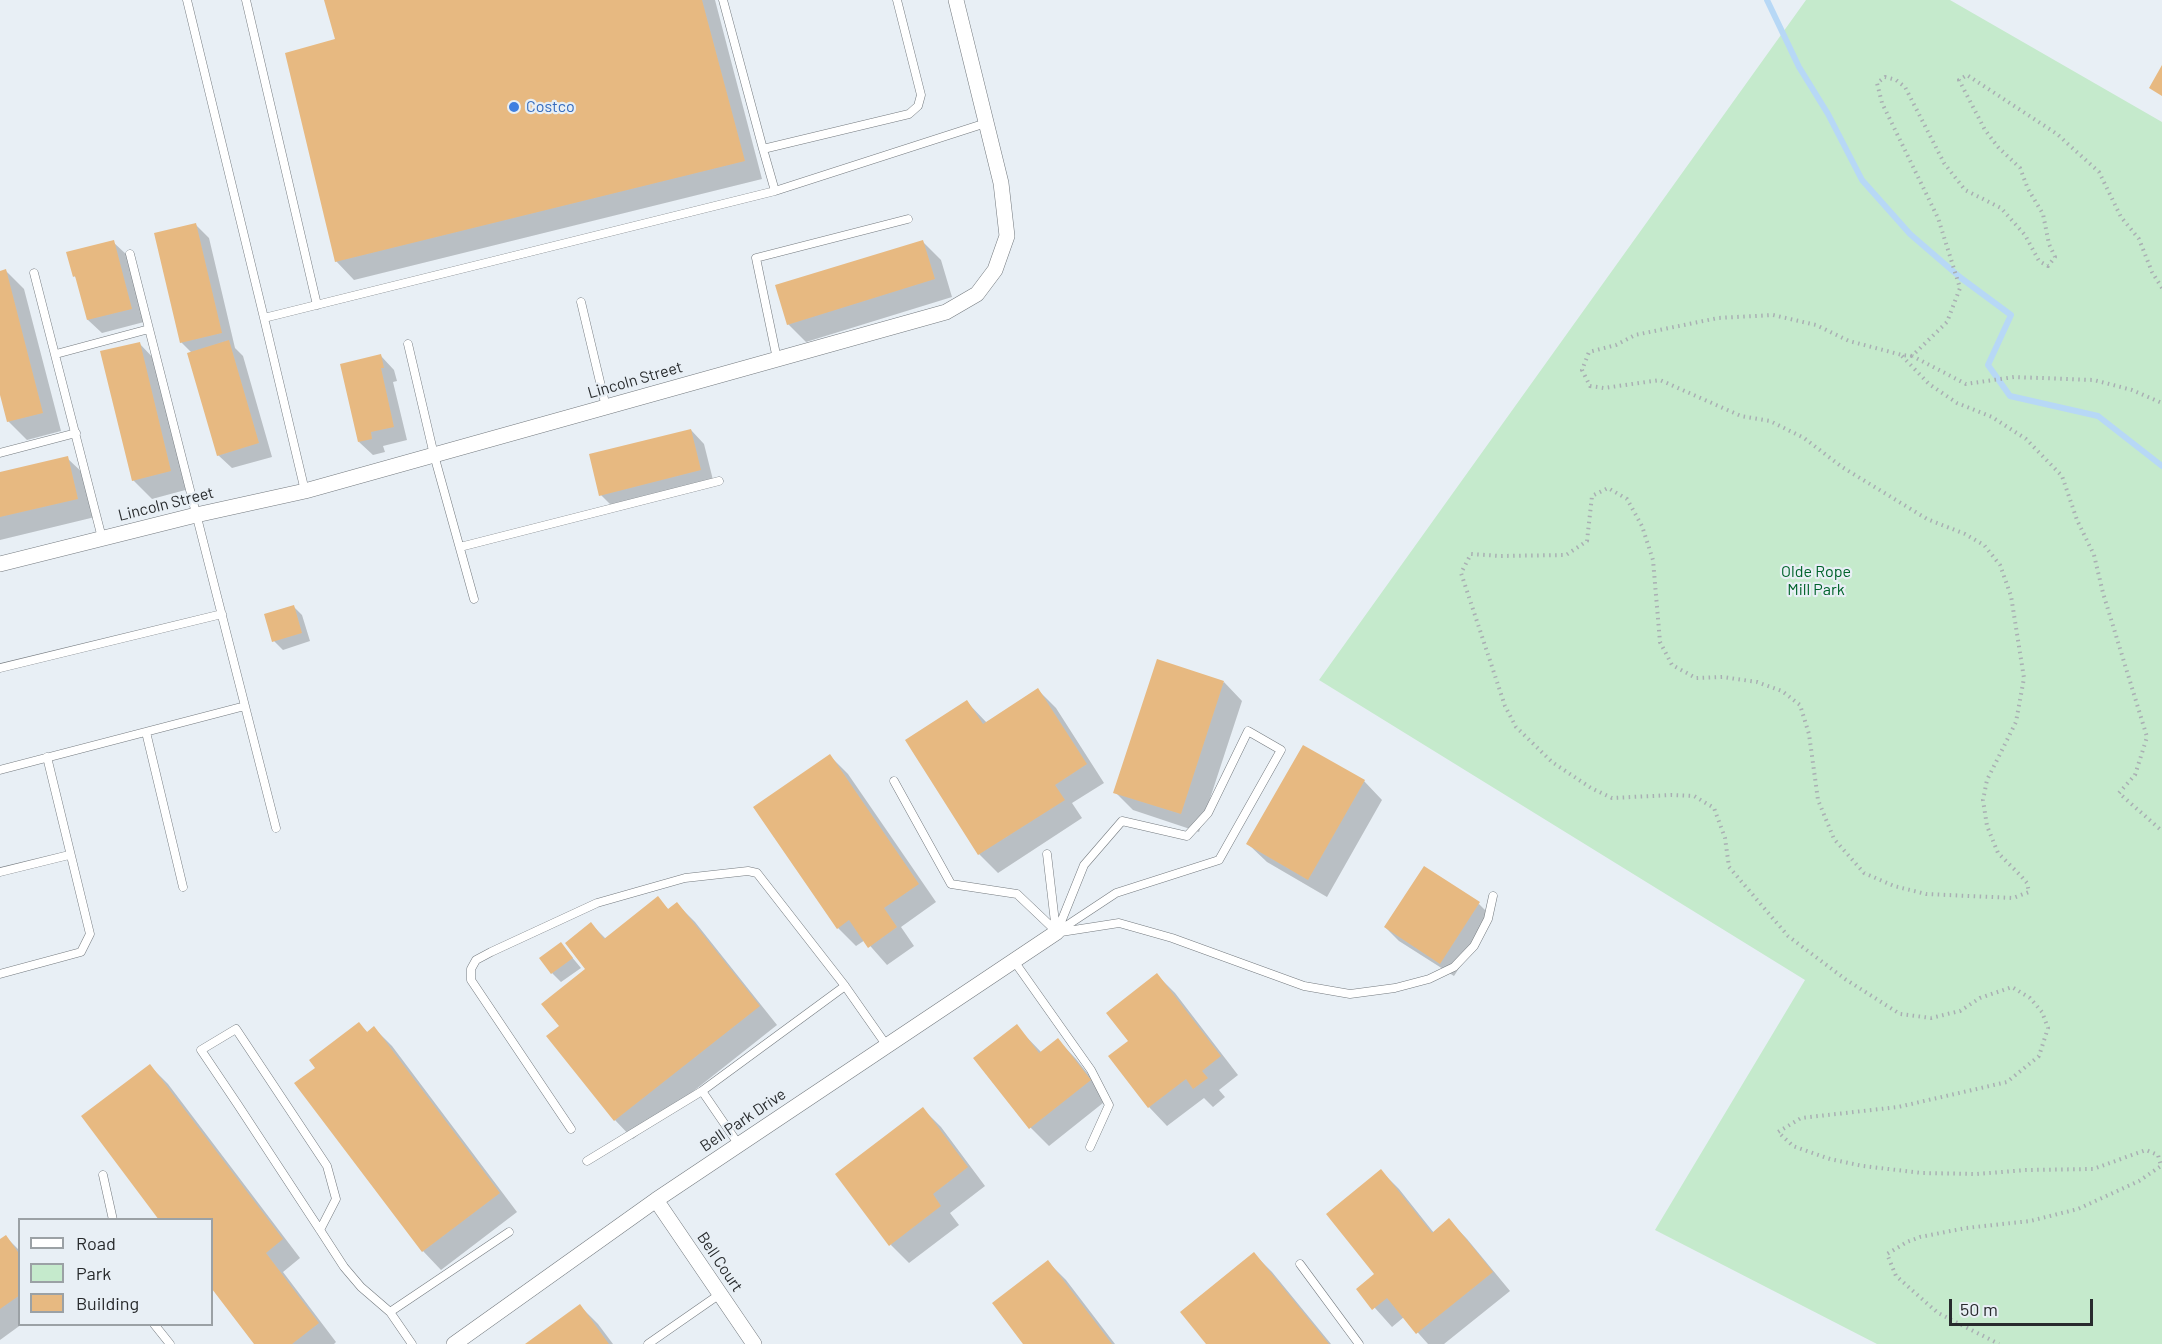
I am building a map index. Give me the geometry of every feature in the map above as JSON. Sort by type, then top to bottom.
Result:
[{"type":"street","name":"Lincoln Street","points":[[0,564],[196,515],[305,491],[946,312],[977,294],[995,270],[1007,236],[1001,183],[956,0]]},
{"type":"street","name":"Bell Park Drive","points":[[454,1344],[656,1200],[1057,932]]},
{"type":"street","name":"Bell Court","points":[[656,1200],[754,1344]]},
{"type":"lane","points":[[187,0],[305,491]]},
{"type":"lane","points":[[246,0],[317,305]]},
{"type":"lane","points":[[723,0],[775,191]]},
{"type":"lane","points":[[763,149],[909,114],[918,106],[921,95],[897,0]]},
{"type":"lane","points":[[264,318],[775,191],[986,123]]},
{"type":"lane","points":[[777,359],[756,258],[908,219]]},
{"type":"lane","points":[[130,254],[276,828]]},
{"type":"lane","points":[[34,273],[102,538]]},
{"type":"lane","points":[[581,302],[606,407]]},
{"type":"lane","points":[[56,354],[149,329]]},
{"type":"lane","points":[[408,344],[434,454],[474,599]]},
{"type":"lane","points":[[0,453],[76,433]]},
{"type":"lane","points":[[460,547],[719,481]]},
{"type":"lane","points":[[0,668],[222,614]]},
{"type":"lane","points":[[0,770],[245,705]]},
{"type":"lane","points":[[1248,731],[1281,750],[1219,860],[1116,893],[1057,932],[1084,865],[1122,821],[1187,836],[1208,813],[1248,731]]},
{"type":"lane","points":[[146,732],[183,887]]},
{"type":"lane","points":[[0,974],[81,952],[90,934],[47,757]]},
{"type":"lane","points":[[894,781],[951,884],[1017,894],[1057,932]]},
{"type":"lane","points":[[1047,854],[1057,932]]},
{"type":"lane","points":[[0,872],[69,855]]},
{"type":"lane","points":[[571,1129],[471,980],[471,969],[476,960],[597,903],[686,878],[757,873],[845,986],[886,1046]]},
{"type":"lane","points":[[1057,932],[1119,923],[1172,938],[1304,987],[1350,994],[1395,988],[1429,979],[1454,967],[1474,946],[1488,918],[1493,896]]},
{"type":"lane","points":[[1014,961],[1091,1070],[1109,1105],[1090,1146]]},
{"type":"lane","points":[[586,1161],[702,1091],[845,986]]},
{"type":"lane","points":[[320,1230],[336,1199],[327,1166],[236,1029],[201,1050],[320,1230],[344,1266],[361,1287],[390,1312],[412,1344]]},
{"type":"lane","points":[[702,1091],[739,1144]]},
{"type":"lane","points":[[103,1175],[113,1218]]},
{"type":"lane","points":[[390,1312],[509,1232]]},
{"type":"lane","points":[[1300,1264],[1359,1344]]},
{"type":"lane","points":[[648,1344],[720,1294]]},
{"type":"lane","points":[[156,1326],[170,1344]]},
{"type":"path","points":[[1912,356],[1947,322],[1960,288],[1938,218],[1882,103],[1877,83],[1885,78],[1896,80],[1905,87],[1944,163],[1965,190],[2001,208],[2025,235],[2039,261],[2048,266],[2055,257],[2049,244],[2043,214],[2028,189],[2020,168],[1998,147],[1985,130],[1959,80],[1967,75],[2057,134],[2098,172],[2121,218],[2139,239],[2152,272],[2162,288]]},
{"type":"path","points":[[1999,1344],[1938,1313],[1896,1276],[1887,1254],[1920,1237],[1966,1228],[2030,1221],[2078,1209],[2147,1176],[2161,1166],[2158,1155],[2146,1150],[2093,1169],[2026,1170],[1977,1174],[1922,1173],[1863,1166],[1830,1159],[1793,1146],[1778,1132],[1801,1118],[1898,1107],[2007,1082],[2039,1056],[2048,1028],[2042,1012],[2030,998],[2012,987],[1980,999],[1960,1011],[1931,1018],[1900,1014],[1845,979],[1788,936],[1729,867],[1725,838],[1714,808],[1694,796],[1612,798],[1591,788],[1552,762],[1516,728],[1505,706],[1461,573],[1471,554],[1566,555],[1587,541],[1592,496],[1608,488],[1617,493],[1627,499],[1642,526],[1653,560],[1660,642],[1672,665],[1696,678],[1723,677],[1757,682],[1782,691],[1800,705],[1809,734],[1818,800],[1834,838],[1864,873],[1894,886],[1926,894],[2013,898],[2029,892],[2027,883],[1998,853],[1987,826],[1983,800],[1987,780],[2016,723],[2024,678],[2011,596],[2000,565],[1984,545],[1965,534],[1927,519],[1842,467],[1804,438],[1770,422],[1741,416],[1660,380],[1604,388],[1590,386],[1582,370],[1589,352],[1616,345],[1635,335],[1718,318],[1773,315],[1816,325],[1848,340],[1902,356],[1912,356],[1966,384],[2014,377],[2094,380],[2132,390],[2162,403]]},
{"type":"path","points":[[1902,356],[1929,384],[1957,403],[1992,417],[2026,439],[2062,476],[2077,520],[2094,555],[2103,593],[2147,737],[2135,775],[2119,793],[2162,831]]},
{"type":"green space","name":"Olde Rope Mill Park","points":[[1806,0],[1950,0],[2162,122],[2162,1344],[1877,1344],[1655,1230],[1805,980],[1319,680]]},
{"type":"building","name":"Costco","points":[[324,0],[702,0],[745,161],[335,262],[285,53],[335,39]]},
{"type":"building","points":[[2162,65],[2162,96],[2149,88]]},
{"type":"building","points":[[196,223],[222,333],[180,343],[154,233]]},
{"type":"building","points":[[114,240],[132,309],[87,320],[66,252]]},
{"type":"building","points":[[923,240],[935,279],[787,325],[775,285]]},
{"type":"building","points":[[6,269],[43,413],[7,422],[0,395],[0,271]]},
{"type":"building","points":[[229,340],[259,443],[217,456],[187,353]]},
{"type":"building","points":[[140,342],[171,471],[132,481],[100,351]]},
{"type":"building","points":[[381,354],[384,368],[381,368],[394,427],[371,432],[372,439],[358,442],[340,364]]},
{"type":"building","points":[[691,429],[701,470],[599,496],[589,454]]},
{"type":"building","points":[[68,456],[78,499],[0,517],[0,472]]},
{"type":"building","points":[[294,605],[302,633],[272,642],[264,614]]},
{"type":"building","points":[[1157,659],[1224,681],[1181,814],[1113,793]]},
{"type":"building","points":[[1038,688],[1087,764],[1055,785],[1065,800],[978,855],[905,740],[967,700],[983,724]]},
{"type":"building","points":[[1303,745],[1365,780],[1308,880],[1246,844]]},
{"type":"building","points":[[830,754],[919,884],[884,908],[897,927],[868,948],[849,920],[837,929],[753,807]]},
{"type":"building","points":[[1424,866],[1480,902],[1440,964],[1384,927]]},
{"type":"building","points":[[658,896],[668,909],[677,902],[760,1006],[614,1121],[546,1036],[559,1026],[541,1004],[585,969],[565,943],[591,922],[604,939]]},
{"type":"building","points":[[561,942],[573,958],[551,974],[539,958]]},
{"type":"building","points":[[1157,973],[1221,1056],[1202,1071],[1208,1078],[1193,1089],[1186,1079],[1148,1108],[1108,1056],[1128,1041],[1106,1013]]},
{"type":"building","points":[[359,1022],[367,1032],[374,1026],[500,1193],[422,1252],[294,1083],[315,1068],[309,1060]]},
{"type":"building","points":[[1017,1024],[1039,1053],[1058,1038],[1091,1080],[1029,1129],[973,1058]]},
{"type":"building","points":[[150,1064],[283,1239],[266,1253],[319,1323],[292,1344],[254,1344],[213,1290],[213,1218],[158,1218],[81,1116]]},
{"type":"building","points":[[923,1107],[968,1167],[933,1194],[941,1206],[889,1246],[835,1174]]},
{"type":"building","points":[[1381,1169],[1432,1233],[1449,1218],[1493,1272],[1416,1334],[1387,1298],[1372,1310],[1356,1289],[1374,1274],[1326,1214]]},
{"type":"building","points":[[6,1235],[18,1252],[18,1296],[0,1309],[0,1239]]},
{"type":"building","points":[[1254,1252],[1329,1344],[1206,1344],[1180,1312]]},
{"type":"building","points":[[1048,1260],[1112,1344],[1023,1344],[992,1303]]},
{"type":"building","points":[[580,1304],[609,1344],[525,1344]]},
{"type":"waterway","points":[[1767,0],[1799,67],[1828,114],[1862,180],[1910,234],[1961,278],[2011,315],[1988,365],[2010,396],[2098,416],[2162,466]]},
{"type":"place","name":"Costco","points":[[514,107]]}]
